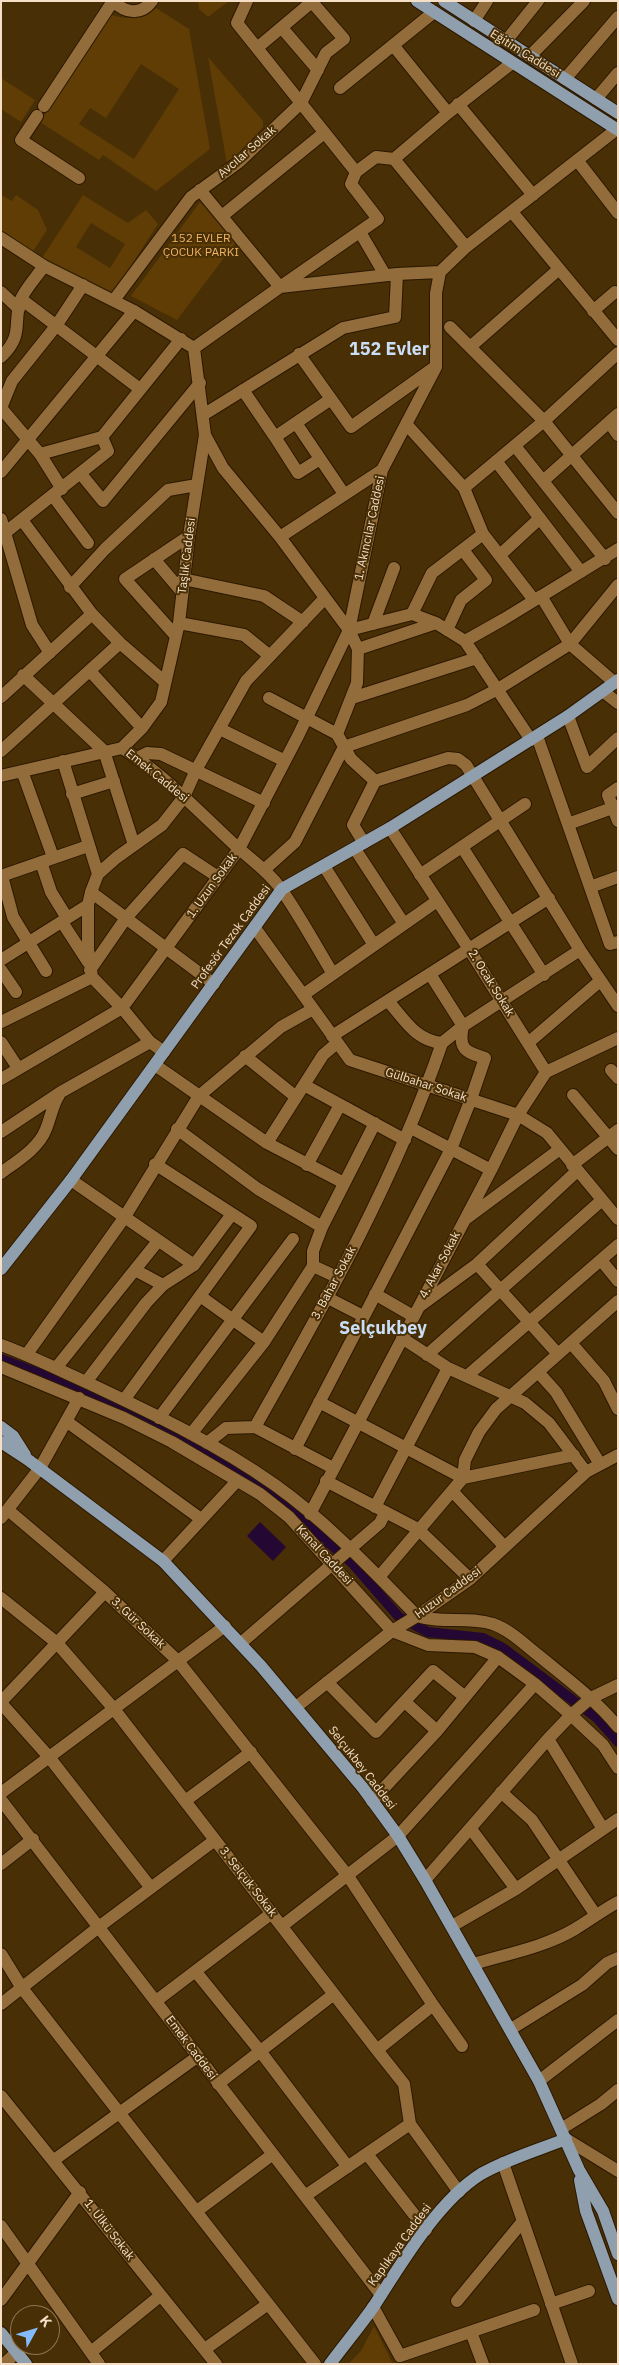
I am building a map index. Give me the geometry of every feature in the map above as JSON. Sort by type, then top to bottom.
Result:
[{"type":"main road","name":"Eğitim Caddesi","points":[[417,1],[617,129]]},
{"type":"main road","name":"Eğitim Caddesi","points":[[444,1],[618,113]]},
{"type":"main road","name":"Profesör Tezok Caddesi","points":[[1,1269],[71,1180],[282,890],[390,828],[534,738],[616,682]]},
{"type":"main road","name":"Selçukbey Caddesi","points":[[1,1427],[13,1436],[28,1459]]},
{"type":"main road","name":"Selçukbey Caddesi","points":[[1,1442],[28,1459],[163,1561],[225,1626],[296,1707],[372,1801],[398,1836],[425,1880],[539,2081],[579,2170],[603,2211],[618,2254]]},
{"type":"main road","name":"Kaplıkaya Caddesi","points":[[330,2364],[373,2307],[426,2230],[459,2192],[480,2175],[563,2134]]},
{"type":"main road","name":"Selçukbey Caddesi","points":[[579,2170],[586,2211],[618,2300]]},
{"type":"main road","points":[[1,2333],[10,2344]]},
{"type":"street","points":[[79,178],[21,140],[113,1],[119,7],[135,12],[143,10],[152,1]]},
{"type":"street","points":[[247,1],[237,23],[356,172]]},
{"type":"street","points":[[474,21],[487,1]]},
{"type":"street","points":[[506,41],[538,1]]},
{"type":"street","points":[[530,56],[584,1]]},
{"type":"street","points":[[257,48],[313,2]]},
{"type":"street","name":"Avcılar Sokak","points":[[114,300],[191,197],[239,162],[301,103],[326,53],[344,39],[313,2]]},
{"type":"street","points":[[340,88],[434,12]]},
{"type":"street","points":[[565,79],[618,17]]},
{"type":"street","points":[[282,28],[318,70]]},
{"type":"street","points":[[393,45],[448,113]]},
{"type":"street","points":[[394,159],[458,104],[512,62]]},
{"type":"street","points":[[596,99],[618,73]]},
{"type":"street","points":[[458,104],[534,195]]},
{"type":"street","points":[[280,287],[391,275],[440,272],[466,248],[617,129]]},
{"type":"street","points":[[222,216],[324,133]]},
{"type":"street","points":[[1,238],[44,266],[114,300],[194,348],[378,219],[352,184],[356,172],[376,157],[394,159],[466,248]]},
{"type":"street","points":[[577,160],[618,213]]},
{"type":"street","points":[[200,190],[280,287]]},
{"type":"street","points":[[512,212],[618,340]]},
{"type":"street","points":[[203,415],[343,328],[396,316],[391,275],[360,232]]},
{"type":"street","points":[[4,350],[18,334],[20,304],[44,266]]},
{"type":"street","points":[[470,347],[559,269]]},
{"type":"street","name":"1. Akıncılar Caddesi","points":[[349,630],[382,470],[436,367],[436,293],[440,272]]},
{"type":"street","points":[[83,285],[56,326],[12,381],[1,408],[40,454],[58,492],[88,543]]},
{"type":"street","points":[[1,292],[56,326],[140,389]]},
{"type":"street","points":[[594,310],[617,292]]},
{"type":"street","points":[[1,472],[134,311]]},
{"type":"street","points":[[450,327],[544,421],[618,512]]},
{"type":"street","points":[[40,454],[102,436],[181,339]]},
{"type":"street","name":"Taşlık Caddesi","points":[[122,748],[142,728],[161,702],[177,629],[205,435],[200,383],[194,348]]},
{"type":"street","points":[[464,488],[544,421],[618,353]]},
{"type":"street","points":[[299,354],[351,427],[436,367]]},
{"type":"street","points":[[81,474],[103,501],[200,383]]},
{"type":"street","points":[[243,390],[298,473],[320,459]]},
{"type":"street","points":[[275,437],[331,399]]},
{"type":"street","points":[[543,481],[614,418],[618,435]]},
{"type":"street","points":[[296,423],[344,494]]},
{"type":"street","points":[[407,425],[464,488],[483,534],[538,598],[570,644],[616,682]]},
{"type":"street","points":[[205,435],[223,468],[280,537],[349,630],[358,649],[357,683],[337,734]]},
{"type":"street","points":[[6,532],[108,451],[102,436]]},
{"type":"street","points":[[515,446],[605,559]]},
{"type":"street","points":[[496,461],[581,572]]},
{"type":"street","points":[[280,537],[382,470]]},
{"type":"street","points":[[70,587],[105,549],[168,490],[197,485]]},
{"type":"street","points":[[500,555],[540,518]]},
{"type":"street","points":[[1,519],[32,625],[50,653]]},
{"type":"street","points":[[22,520],[70,587],[92,614],[120,643],[165,682]]},
{"type":"street","points":[[412,614],[432,573],[483,534]]},
{"type":"street","points":[[189,536],[125,579],[177,629],[244,635],[270,656]]},
{"type":"street","points":[[465,641],[605,559],[618,549]]},
{"type":"street","points":[[447,630],[461,600],[486,580],[462,550]]},
{"type":"street","points":[[154,559],[182,592]]},
{"type":"street","points":[[373,624],[394,568]]},
{"type":"street","points":[[183,579],[264,596],[303,622]]},
{"type":"street","points":[[265,869],[295,842],[344,747],[467,705],[498,689],[570,644],[618,585]]},
{"type":"street","points":[[90,969],[88,905],[90,892],[98,874],[162,825],[184,797],[196,770],[246,681],[325,598]]},
{"type":"street","points":[[4,689],[50,653],[92,614]]},
{"type":"street","points":[[349,630],[412,614],[436,623],[465,641],[534,738],[568,824],[610,944],[618,942]]},
{"type":"street","points":[[358,649],[436,623]]},
{"type":"street","name":"1. Uzun Sokak","points":[[1,1079],[122,1008],[240,849],[307,718],[349,630]]},
{"type":"street","points":[[1,751],[120,643]]},
{"type":"street","points":[[352,698],[477,658]]},
{"type":"street","points":[[90,671],[142,728]]},
{"type":"street","points":[[23,675],[104,751],[134,845]]},
{"type":"street","points":[[604,692],[618,703]]},
{"type":"street","points":[[268,698],[337,734],[351,759],[375,780]]},
{"type":"street","points":[[568,716],[587,766],[618,738]]},
{"type":"street","points":[[220,729],[285,761]]},
{"type":"street","name":"Emek Caddesi","points":[[1,776],[122,748],[184,797],[240,849],[265,869],[282,890],[333,974]]},
{"type":"street","points":[[137,758],[147,753],[157,753],[264,803]]},
{"type":"street","points":[[404,924],[359,846],[354,825],[375,780],[448,758],[458,758],[474,775],[580,950],[618,1006]]},
{"type":"street","points":[[63,761],[98,874]]},
{"type":"street","points":[[22,771],[46,860],[50,892],[64,920],[90,969],[150,1042],[164,1052]]},
{"type":"street","points":[[72,794],[114,781]]},
{"type":"street","points":[[618,788],[608,795],[615,807],[618,821]]},
{"type":"street","points":[[420,875],[525,804]]},
{"type":"street","points":[[568,824],[615,807]]},
{"type":"street","name":"2. Ocak Sokak","points":[[390,828],[546,1072]]},
{"type":"street","points":[[46,971],[13,917],[2,876],[88,846]]},
{"type":"street","points":[[462,847],[512,922],[544,975]]},
{"type":"street","points":[[1,1022],[90,969],[126,918],[183,854],[218,877]]},
{"type":"street","points":[[324,866],[374,945]]},
{"type":"street","points":[[590,887],[618,877]]},
{"type":"street","points":[[90,892],[214,984]]},
{"type":"street","points":[[267,1143],[323,1055],[335,1040],[388,1000],[549,898]]},
{"type":"street","points":[[303,995],[437,901]]},
{"type":"street","points":[[1,960],[88,905]]},
{"type":"street","name":"Gülbahar Sokak","points":[[255,928],[350,1060],[518,1114],[547,1133],[618,1218]]},
{"type":"street","points":[[388,1000],[420,1037],[428,1042],[442,1043],[463,1026],[503,1002],[580,950]]},
{"type":"street","points":[[1,970],[16,992]]},
{"type":"street","points":[[295,1449],[451,1149],[485,1058],[467,1052],[462,1045],[463,1026],[430,974]]},
{"type":"street","points":[[528,1043],[600,981]]},
{"type":"street","points":[[27,1354],[124,1218],[155,1164],[199,1096],[281,1027],[313,1009]]},
{"type":"street","points":[[546,1072],[618,1038]]},
{"type":"street","points":[[1,1042],[18,1068]]},
{"type":"street","points":[[1,1132],[61,1092],[150,1042]]},
{"type":"street","name":"3. Bahar Sokak","points":[[255,1428],[374,1206],[408,1134],[428,1086],[442,1043]]},
{"type":"street","points":[[245,1056],[296,1097]]},
{"type":"street","points":[[155,1064],[267,1143],[306,1165],[344,1183]]},
{"type":"street","name":"4. Akar Sokak","points":[[310,1514],[491,1170],[518,1114],[546,1072]]},
{"type":"street","points":[[304,1085],[375,1123],[451,1149],[491,1170]]},
{"type":"street","points":[[1,1173],[34,1146],[46,1130],[52,1106],[61,1092]]},
{"type":"street","points":[[574,1095],[613,1134],[618,1149]]},
{"type":"street","points":[[306,1165],[340,1105]]},
{"type":"street","points":[[191,1434],[264,1342],[313,1266],[313,1251],[322,1227],[375,1123]]},
{"type":"street","points":[[177,1129],[258,1189],[322,1227]]},
{"type":"street","points":[[375,1294],[415,1312],[477,1264],[575,1168],[613,1134]]},
{"type":"street","points":[[464,1220],[560,1149]]},
{"type":"street","points":[[124,1400],[251,1226],[155,1164]]},
{"type":"street","points":[[71,1180],[194,1265]]},
{"type":"street","points":[[427,1355],[602,1200]]},
{"type":"street","points":[[86,1382],[146,1302],[163,1286],[194,1265],[232,1214]]},
{"type":"street","points":[[159,1418],[231,1319],[293,1239]]},
{"type":"street","points":[[56,1368],[158,1240]]},
{"type":"street","points":[[467,1376],[618,1245]]},
{"type":"street","points":[[601,1260],[618,1281]]},
{"type":"street","points":[[477,1264],[558,1354]]},
{"type":"street","points":[[313,1266],[337,1277]]},
{"type":"street","points":[[135,1270],[163,1286]]},
{"type":"street","points":[[200,1296],[264,1342]]},
{"type":"street","points":[[326,1297],[363,1316]]},
{"type":"street","points":[[379,1576],[404,1549],[418,1528],[463,1478],[465,1460],[479,1432],[496,1409],[618,1301]]},
{"type":"street","points":[[402,1338],[448,1368],[525,1403],[549,1423],[586,1472]]},
{"type":"street","points":[[571,1343],[604,1381],[618,1409]]},
{"type":"street","name":"Kanal Caddesi","points":[[1,1345],[27,1354],[191,1434],[276,1485],[352,1549],[417,1616]]},
{"type":"street","name":"Kanal Caddesi","points":[[1,1367],[79,1398],[172,1442],[260,1494],[289,1517],[395,1629],[428,1645],[475,1647],[498,1657],[574,1713],[603,1745],[618,1768]]},
{"type":"street","points":[[240,1643],[352,1549],[380,1523],[380,1510],[407,1448],[448,1368]]},
{"type":"street","points":[[538,1372],[556,1392],[600,1464]]},
{"type":"street","points":[[4,1514],[40,1468],[79,1398]]},
{"type":"street","points":[[319,1402],[463,1478],[574,1455]]},
{"type":"street","points":[[66,1421],[202,1519]]},
{"type":"street","points":[[207,1443],[226,1428],[255,1428],[333,1468]]},
{"type":"street","name":"Huzur Caddesi","points":[[296,1707],[395,1629],[470,1579],[586,1472],[618,1455]]},
{"type":"street","points":[[163,1561],[237,1481]]},
{"type":"street","points":[[326,1482],[418,1528],[470,1579]]},
{"type":"street","points":[[452,1491],[505,1547]]},
{"type":"street","name":"3. Gür Sokak","points":[[4,1514],[105,1592],[178,1661],[348,1876],[433,2005]]},
{"type":"street","points":[[105,1592],[1,1702],[49,1757],[151,1888]]},
{"type":"street","name":"3. Selçuk Sokak","points":[[1,1598],[57,1643],[114,1708],[186,1801],[404,2084],[410,2124],[459,2192]]},
{"type":"street","points":[[417,1616],[432,1621],[477,1620],[496,1625],[511,1633],[589,1700],[618,1728]]},
{"type":"street","points":[[1,1792],[225,1626]]},
{"type":"street","points":[[372,1801],[437,1731],[498,1657]]},
{"type":"street","points":[[328,1682],[376,1732],[432,1672],[465,1697]]},
{"type":"street","points":[[282,1926],[398,1836],[535,1684]]},
{"type":"street","points":[[425,1880],[548,1739],[589,1700],[618,1685]]},
{"type":"street","points":[[405,1702],[437,1731]]},
{"type":"street","points":[[548,1739],[603,1829]]},
{"type":"street","points":[[186,1801],[251,1752]]},
{"type":"street","points":[[501,1792],[532,1820],[595,1914]]},
{"type":"street","name":"Emek Caddesi","points":[[1,1800],[100,1926],[197,2058],[381,2295]]},
{"type":"street","points":[[452,1926],[516,1889],[618,1819]]},
{"type":"street","points":[[471,1829],[516,1889]]},
{"type":"street","points":[[1,1864],[32,1839]]},
{"type":"street","points":[[1,2004],[100,1926],[215,1840]]},
{"type":"street","points":[[473,1964],[532,1946],[575,1929],[595,1914],[618,1902]]},
{"type":"street","points":[[156,2001],[272,1913]]},
{"type":"street","points":[[1,1954],[22,1988],[315,2364]]},
{"type":"street","points":[[510,2029],[582,1985],[607,1963],[618,1958]]},
{"type":"street","points":[[196,1972],[260,2051],[348,2167]]},
{"type":"street","points":[[218,2084],[334,1994]]},
{"type":"street","points":[[377,2050],[433,2005],[462,2046]]},
{"type":"street","points":[[539,2081],[618,2020]]},
{"type":"street","points":[[54,2160],[197,2058]]},
{"type":"street","points":[[618,2090],[563,2134],[618,2171]]},
{"type":"street","name":"1. Ülkü Sokak","points":[[1,2096],[5,2110],[54,2160],[160,2296],[216,2364]]},
{"type":"street","points":[[305,2196],[410,2124]]},
{"type":"street","points":[[197,2211],[273,2154]]},
{"type":"street","points":[[367,2154],[426,2230]]},
{"type":"street","points":[[503,2163],[572,2364]]},
{"type":"street","points":[[1,2300],[80,2192]]},
{"type":"street","points":[[458,2301],[523,2221]]},
{"type":"street","points":[[1,2226],[99,2364]]},
{"type":"street","points":[[551,2304],[589,2291]]},
{"type":"street","points":[[91,2352],[160,2296]]},
{"type":"street","points":[[205,2349],[268,2304]]},
{"type":"street","points":[[373,2307],[401,2360],[471,2332],[534,2310]]},
{"type":"street","points":[[471,2332],[482,2364]]},
{"type":"street","points":[[4,2364],[14,2355]]},
{"type":"green space","points":[[198,1],[229,1],[208,17],[199,9]]},
{"type":"green space","points":[[156,8],[189,29],[210,149],[156,191],[103,155],[99,160],[40,122],[111,15],[135,18]],"holes":[[[141,64],[179,89],[134,159],[79,124],[90,108],[106,118]]]},
{"type":"green space","points":[[208,57],[263,121],[263,127],[234,159],[227,164]]},
{"type":"green space","points":[[1,78],[35,100],[21,122],[1,109]]},
{"type":"green space","points":[[1,195],[12,201],[16,195],[38,210],[47,230],[32,253],[1,234]]},
{"type":"green space","points":[[83,195],[128,223],[146,210],[158,224],[112,295],[42,258]],"holes":[[[91,223],[125,244],[110,268],[76,247]]]},
{"type":"green space","name":"152 EVLER ÇOCUK PARKI","points":[[200,202],[236,242],[177,320],[131,296]]},
{"type":"green space","points":[[374,2326],[393,2364],[348,2364],[361,2351]]},
{"type":"shaded area","points":[[260,1522],[286,1547],[273,1561],[247,1536]]},
{"type":"waterway","points":[[1,1359],[93,1394],[176,1435],[266,1488],[353,1564],[399,1617],[428,1632],[483,1638],[503,1648],[597,1718],[618,1742]]},
{"type":"district","name":"152 Evler","points":[[389,350]]},
{"type":"district","name":"Selçukbey","points":[[383,1329]]}]
